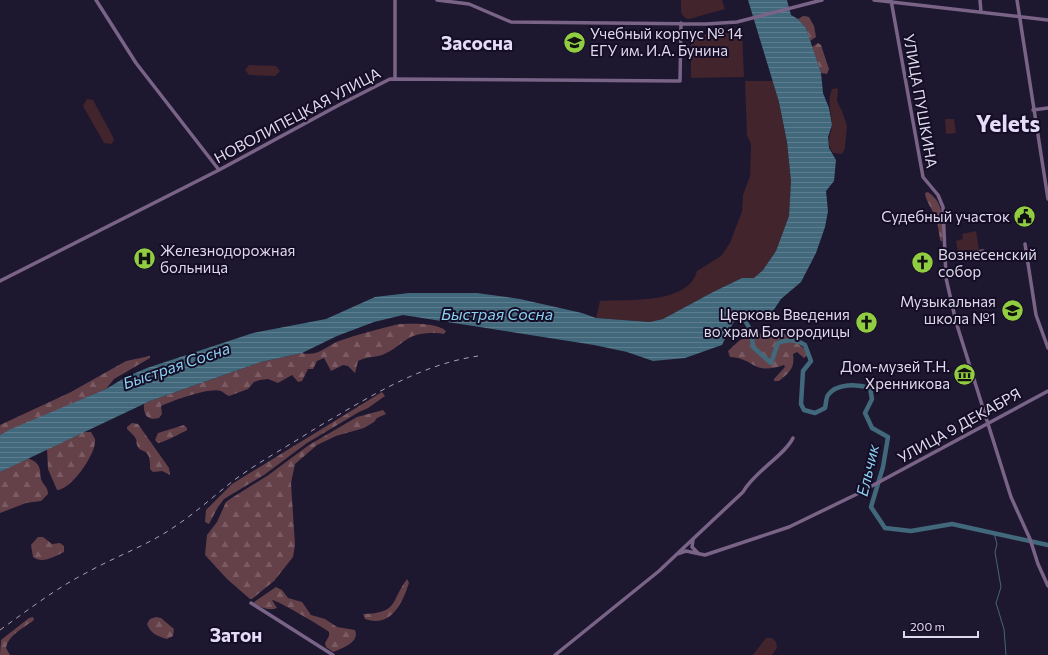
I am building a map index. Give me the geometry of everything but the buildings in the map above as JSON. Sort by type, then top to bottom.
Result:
[{"type":"street","points":[[96,0],[136,63],[219,170]]},
{"type":"street","points":[[395,0],[395,79]]},
{"type":"street","points":[[437,0],[469,4],[511,22],[706,24],[737,22],[822,0]]},
{"type":"street","points":[[874,0],[937,6],[1048,20]]},
{"type":"street","points":[[936,0],[937,6]]},
{"type":"street","points":[[980,0],[981,12]]},
{"type":"street","points":[[1017,0],[1018,16],[1048,199]]},
{"type":"street","name":"УЛИЦА ПУШКИНА","points":[[892,1],[923,177],[938,195],[943,208],[946,271],[956,322],[1012,497],[1048,586]]},
{"type":"street","name":"НОВОЛИПЕЦКАЯ УЛИЦА","points":[[0,281],[219,170],[390,79],[680,81],[681,23]]},
{"type":"street","points":[[1033,110],[1048,108]]},
{"type":"street","points":[[1025,244],[1036,315],[1048,348]]},
{"type":"street","points":[[946,258],[983,251]]},
{"type":"street","name":"УЛИЦА 9 ДЕКАБРЯ","points":[[699,554],[705,555],[789,527],[855,495],[1048,391]]},
{"type":"street","points":[[555,655],[677,554],[743,492],[748,483],[787,446],[793,438]]},
{"type":"street","points":[[693,539],[692,547],[699,554]]},
{"type":"street","points":[[677,554],[686,552],[699,554]]},
{"type":"street","points":[[250,603],[332,655]]},
{"type":"shaded area","points":[[681,0],[722,0],[725,9],[689,19],[682,14]]},
{"type":"shaded area","points":[[742,32],[744,77],[691,78],[691,35]]},
{"type":"shaded area","points":[[249,65],[276,66],[280,71],[275,76],[249,75],[245,70]]},
{"type":"shaded area","points":[[745,81],[773,81],[787,142],[791,181],[789,216],[776,251],[763,270],[754,278],[742,278],[663,319],[650,322],[596,318],[600,301],[656,298],[670,295],[682,290],[691,282],[697,271],[721,256],[730,243],[742,211],[743,195],[750,176],[751,144],[747,135]]},
{"type":"shaded area","points":[[837,88],[837,101],[847,126],[845,148],[842,154],[833,153],[829,145],[829,138],[832,128],[830,98],[832,89]]},
{"type":"shaded area","points":[[87,99],[93,100],[113,137],[114,141],[111,144],[104,143],[83,106]]},
{"type":"shaded area","points":[[945,119],[954,119],[956,133],[946,134]]},
{"type":"shaded area","points":[[976,231],[979,250],[959,254],[977,250],[958,252],[956,241],[963,239],[962,234]]},
{"type":"shaded area","points":[[766,638],[772,638],[776,642],[777,648],[772,655],[753,655]]},
{"type":"green space","points":[[803,16],[809,17],[814,26],[816,37],[810,41],[806,28],[798,19]]},
{"type":"green space","points":[[818,43],[821,45],[829,69],[827,74],[821,73],[812,47]]},
{"type":"green space","points":[[928,192],[938,202],[942,214],[942,242],[940,240],[934,214],[925,193]]},
{"type":"green space","points":[[399,324],[430,325],[446,331],[444,334],[427,333],[414,336],[386,353],[358,361],[355,373],[348,366],[343,365],[331,371],[324,358],[317,361],[313,369],[308,369],[302,381],[298,382],[292,375],[278,383],[268,379],[260,380],[254,382],[248,389],[229,396],[216,390],[182,398],[161,406],[162,414],[159,418],[152,419],[145,414],[144,404],[150,401],[261,362],[302,353],[313,354],[339,341]]},
{"type":"green space","points":[[769,331],[783,333],[789,336],[806,350],[807,355],[804,358],[797,352],[793,354],[791,369],[779,381],[774,381],[774,379],[785,367],[784,365],[766,369],[759,368],[744,360],[730,357],[728,351],[740,340]]},
{"type":"green space","points":[[150,356],[150,358],[114,379],[106,389],[0,435],[0,425],[71,392],[126,361]]},
{"type":"green space","points":[[382,392],[385,396],[368,408],[307,443],[264,475],[224,499],[209,524],[205,522],[206,510],[232,484]]},
{"type":"green space","points":[[383,410],[386,414],[377,418],[374,422],[364,428],[336,436],[317,445],[295,464],[291,483],[295,545],[293,557],[274,581],[250,599],[227,579],[205,555],[207,535],[217,522],[226,502],[267,476],[309,445],[357,417]]},
{"type":"green space","points":[[132,423],[138,424],[169,468],[170,475],[162,471],[153,472],[150,469],[150,461],[147,453],[138,448],[135,438],[127,429],[127,427]]},
{"type":"green space","points":[[184,425],[187,430],[168,440],[158,443],[155,440],[158,433]]},
{"type":"green space","points":[[84,432],[91,432],[95,439],[95,445],[92,453],[76,478],[63,488],[57,490],[48,469],[47,449]]},
{"type":"green space","points":[[27,458],[33,460],[39,466],[41,480],[47,489],[48,494],[41,501],[26,503],[0,513],[0,472]]},
{"type":"green space","points":[[38,537],[43,537],[52,544],[60,543],[64,546],[64,552],[44,560],[33,557],[31,545]]},
{"type":"green space","points":[[407,579],[409,583],[403,599],[389,617],[374,621],[365,619],[363,614],[375,613],[388,609],[392,605]]},
{"type":"green space","points":[[276,587],[282,590],[288,598],[302,602],[311,615],[325,619],[337,627],[355,630],[356,634],[353,641],[341,649],[333,652],[326,647],[325,643],[329,636],[329,632],[318,625],[276,601],[272,600],[277,608],[274,609],[266,609],[255,604],[254,602]]},
{"type":"green space","points":[[33,617],[34,620],[10,639],[6,648],[10,655],[0,655],[1,640],[29,618]]},
{"type":"green space","points":[[156,617],[161,618],[174,629],[173,636],[167,639],[157,636],[150,630],[147,624],[150,619]]},
{"type":"water","name":"Быстрая Сосна","points":[[748,0],[787,0],[791,15],[798,19],[806,28],[821,73],[823,93],[829,108],[832,125],[828,137],[829,148],[836,160],[834,181],[826,191],[828,211],[825,227],[816,253],[801,282],[781,299],[773,311],[765,313],[755,312],[742,315],[733,323],[722,345],[685,358],[653,361],[627,352],[594,345],[403,315],[374,322],[337,336],[302,353],[261,362],[150,401],[0,472],[0,435],[11,429],[106,389],[126,377],[147,368],[253,333],[326,319],[375,297],[409,293],[477,293],[520,299],[582,313],[596,318],[650,322],[663,319],[742,278],[754,278],[763,270],[776,251],[789,216],[791,181],[787,142],[779,102]]},
{"type":"waterway","name":"Ельчик","points":[[739,310],[751,331],[753,347],[771,363],[778,343],[792,340],[805,345],[811,361],[803,371],[801,404],[804,410],[815,413],[825,408],[828,395],[832,391],[842,386],[853,385],[870,388],[872,399],[865,413],[872,428],[888,437],[883,467],[871,507],[885,528],[911,531],[952,524],[1048,545]]},
{"type":"waterway","points":[[994,533],[997,544],[995,552],[1001,587],[996,603],[1004,629],[1006,655]]},
{"type":"railway","points":[[0,630],[63,586],[166,532],[185,520],[247,471],[374,394],[435,367],[456,360],[478,356]]},
{"type":"place","name":"Учебный корпус № 14 ЕГУ им. И.А. Бунина","points":[[574,42]]},
{"type":"place","name":"Судебный участок","points":[[1025,216]]},
{"type":"place","name":"Железнодорожная больница","points":[[145,259]]},
{"type":"place","name":"Вознесенский собор","points":[[923,263]]},
{"type":"place","name":"Музыкальная школа №1","points":[[1012,310]]},
{"type":"place","name":"Церковь Введения во храм Богородицы","points":[[866,323]]},
{"type":"place","name":"Дом-музей Т.Н. Хренникова","points":[[965,375]]},
{"type":"district","name":"Засосна","points":[[477,42]]},
{"type":"district","name":"Yelets","points":[[1008,123]]},
{"type":"district","name":"Затон","points":[[236,634]]}]
